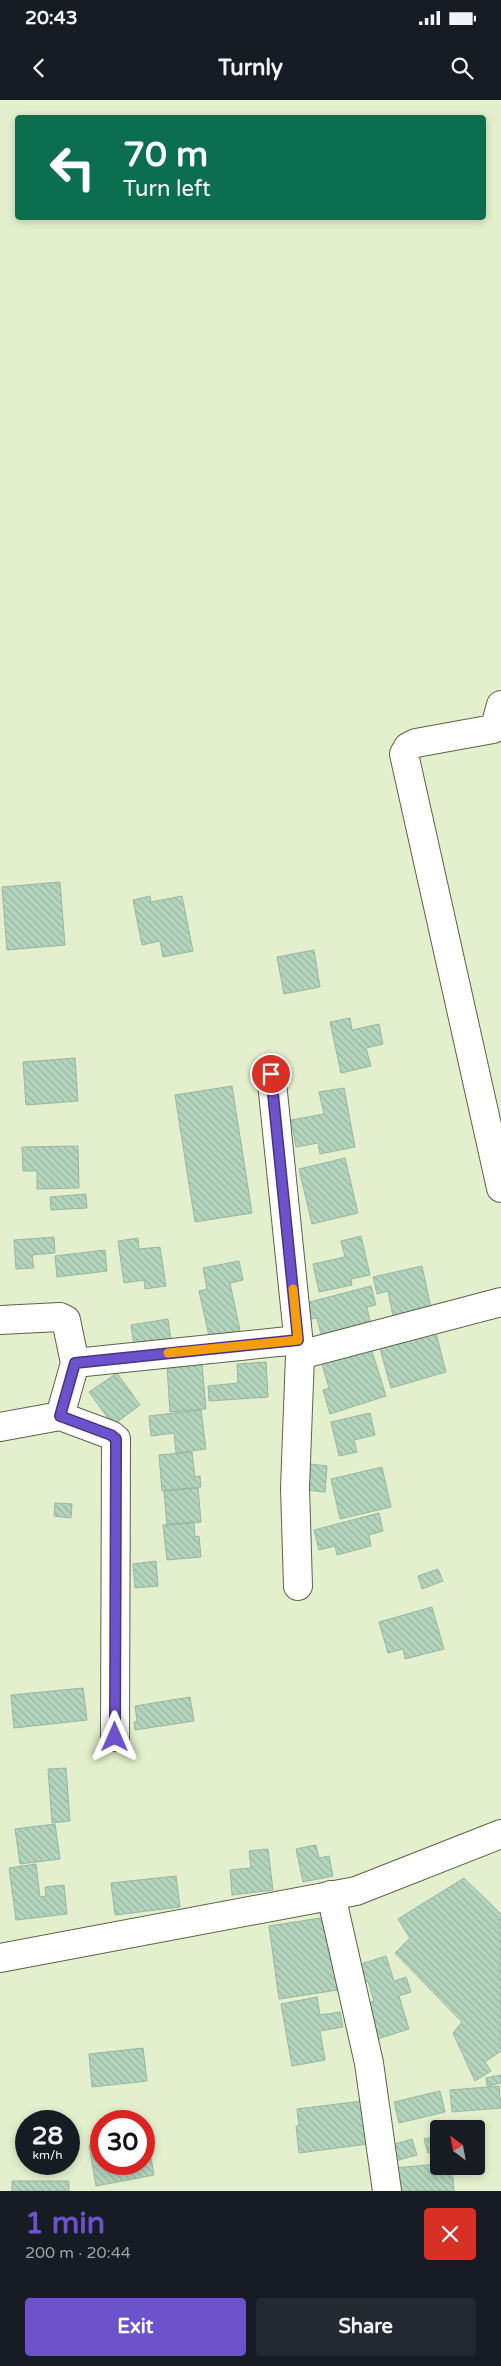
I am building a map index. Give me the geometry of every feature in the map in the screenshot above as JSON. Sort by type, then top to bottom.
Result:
[{"type":"street","points":[[501,705],[496,723],[492,729],[416,743],[408,747],[404,754],[501,1188]]},
{"type":"street","points":[[271,1074],[299,1347],[295,1488],[298,1586]]},
{"type":"street","points":[[75,1363],[299,1347],[501,1302]]},
{"type":"street","points":[[0,1320],[60,1317],[66,1320],[75,1363],[60,1416]]},
{"type":"street","points":[[0,1427],[60,1416],[111,1435],[116,1439],[115,1737]]},
{"type":"street","points":[[0,1958],[356,1890],[501,1834]]},
{"type":"street","points":[[331,1895],[369,2063],[387,2191]]},
{"type":"building","points":[[60,882],[65,945],[7,950],[2,887]]},
{"type":"building","points":[[150,896],[151,902],[182,896],[193,951],[163,957],[160,941],[142,945],[133,900]]},
{"type":"building","points":[[314,950],[320,987],[284,994],[277,957]]},
{"type":"building","points":[[350,1018],[352,1030],[379,1024],[383,1044],[366,1048],[371,1066],[341,1073],[330,1022]]},
{"type":"building","points":[[75,1058],[78,1101],[26,1105],[23,1062]]},
{"type":"building","points":[[232,1086],[252,1213],[195,1222],[175,1095]]},
{"type":"building","points":[[344,1088],[355,1147],[320,1154],[318,1143],[296,1147],[291,1120],[324,1114],[319,1092]]},
{"type":"building","points":[[78,1146],[79,1188],[37,1189],[37,1171],[23,1171],[22,1147]]},
{"type":"building","points":[[345,1158],[358,1213],[312,1224],[299,1169]]},
{"type":"building","points":[[86,1194],[87,1208],[51,1210],[50,1197]]},
{"type":"building","points":[[361,1236],[370,1275],[351,1279],[352,1285],[319,1292],[313,1264],[345,1257],[341,1241]]},
{"type":"building","points":[[54,1237],[55,1253],[32,1255],[34,1268],[16,1269],[14,1240]]},
{"type":"building","points":[[138,1238],[139,1249],[160,1247],[166,1286],[145,1289],[144,1280],[124,1283],[118,1241]]},
{"type":"building","points":[[105,1250],[107,1271],[57,1277],[55,1256]]},
{"type":"building","points":[[239,1261],[243,1280],[230,1283],[240,1330],[209,1336],[199,1291],[207,1289],[203,1268]]},
{"type":"building","points":[[422,1266],[431,1308],[393,1316],[388,1291],[377,1294],[373,1277]]},
{"type":"building","points":[[371,1286],[376,1305],[367,1307],[370,1321],[362,1323],[364,1333],[323,1343],[317,1318],[302,1321],[298,1305]]},
{"type":"building","points":[[168,1319],[171,1340],[134,1345],[131,1325]]},
{"type":"building","points":[[435,1329],[446,1372],[391,1388],[379,1345]]},
{"type":"building","points":[[370,1345],[386,1396],[330,1414],[323,1390],[329,1388],[321,1361]]},
{"type":"building","points":[[266,1362],[268,1397],[209,1401],[208,1386],[238,1383],[237,1364]]},
{"type":"building","points":[[202,1364],[206,1409],[170,1412],[167,1367]]},
{"type":"building","points":[[117,1373],[140,1405],[113,1425],[89,1392]]},
{"type":"building","points":[[201,1410],[206,1449],[176,1453],[174,1433],[151,1436],[149,1416]]},
{"type":"building","points":[[370,1413],[375,1435],[354,1440],[357,1452],[339,1456],[331,1422]]},
{"type":"building","points":[[192,1452],[195,1477],[200,1476],[201,1487],[162,1491],[159,1455]]},
{"type":"building","points":[[310,1464],[327,1466],[325,1492],[307,1490]]},
{"type":"building","points":[[382,1467],[391,1507],[340,1519],[331,1479]]},
{"type":"building","points":[[198,1488],[201,1522],[167,1525],[164,1491]]},
{"type":"building","points":[[55,1503],[72,1504],[71,1518],[54,1516]]},
{"type":"building","points":[[379,1513],[383,1531],[369,1535],[371,1546],[337,1555],[335,1546],[319,1550],[314,1530]]},
{"type":"building","points":[[194,1522],[195,1537],[199,1536],[201,1557],[167,1560],[163,1525]]},
{"type":"building","points":[[156,1561],[158,1586],[135,1588],[133,1564]]},
{"type":"building","points":[[438,1569],[443,1581],[422,1589],[418,1576]]},
{"type":"building","points":[[432,1607],[444,1649],[405,1659],[403,1649],[388,1653],[379,1622]]},
{"type":"building","points":[[83,1688],[87,1720],[14,1728],[11,1695]]},
{"type":"building","points":[[190,1697],[194,1721],[135,1730],[134,1722],[137,1721],[135,1706]]},
{"type":"building","points":[[66,1768],[70,1821],[52,1823],[48,1769]]},
{"type":"building","points":[[55,1824],[60,1859],[20,1864],[15,1829]]},
{"type":"building","points":[[316,1845],[319,1858],[329,1856],[333,1876],[303,1882],[296,1849]]},
{"type":"building","points":[[268,1849],[273,1890],[232,1895],[230,1870],[251,1868],[249,1851]]},
{"type":"building","points":[[36,1864],[40,1897],[46,1896],[45,1887],[64,1885],[67,1914],[16,1920],[9,1868]]},
{"type":"building","points":[[176,1876],[180,1907],[115,1915],[111,1883]]},
{"type":"building","points":[[464,1878],[501,1914],[501,2051],[485,2062],[491,2071],[475,2081],[453,2033],[462,2022],[395,1953],[410,1938],[398,1919]]},
{"type":"building","points":[[327,1917],[338,1990],[279,1999],[269,1926]]},
{"type":"building","points":[[386,1956],[394,1981],[406,1977],[411,1992],[399,1996],[409,2029],[368,2042],[357,2006],[374,2001],[368,1981],[363,1983],[358,1965]]},
{"type":"building","points":[[317,1997],[320,2015],[340,2012],[343,2027],[320,2031],[325,2060],[292,2066],[281,2004]]},
{"type":"building","points":[[143,2048],[147,2081],[92,2087],[89,2054]]},
{"type":"building","points":[[501,2075],[501,2083],[487,2086],[486,2078]]},
{"type":"building","points":[[499,2086],[501,2108],[452,2112],[450,2090]]},
{"type":"building","points":[[440,2091],[445,2112],[399,2123],[394,2102]]},
{"type":"building","points":[[362,2101],[368,2144],[299,2153],[296,2126],[299,2126],[297,2109]]},
{"type":"building","points":[[430,2138],[430,2152],[428,2153],[424,2139]]},
{"type":"building","points":[[412,2139],[417,2155],[388,2163],[384,2147]]},
{"type":"building","points":[[430,2165],[430,2175],[453,2175],[454,2191],[394,2191],[393,2168]]},
{"type":"building","points":[[94,2175],[154,2175],[96,2186]]},
{"type":"building","points":[[12,2181],[69,2181],[69,2191],[12,2191]]},
{"type":"slow traffic","points":[[168,1353],[298,1340],[293,1289]]},
{"type":"route","points":[[115,1737],[116,1439],[111,1435],[60,1416],[75,1363],[298,1340],[271,1074]]}]
